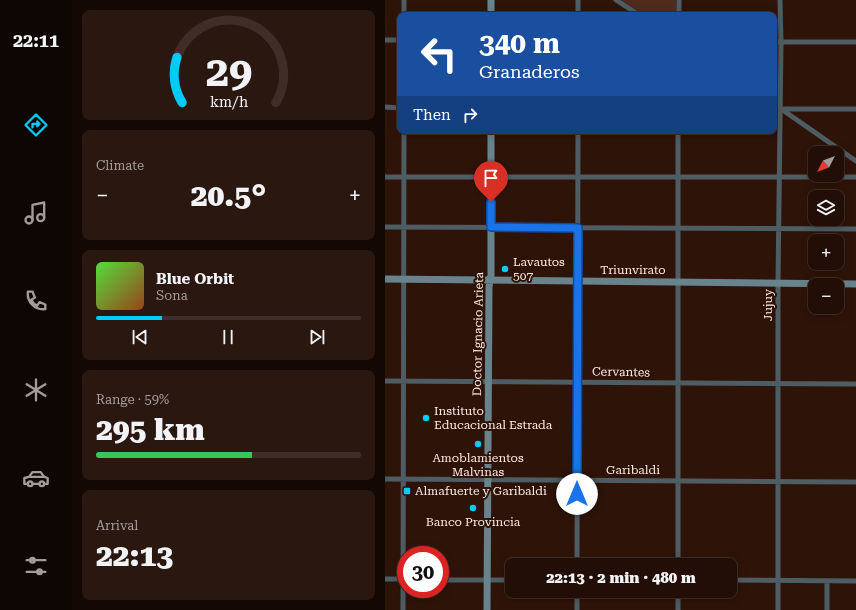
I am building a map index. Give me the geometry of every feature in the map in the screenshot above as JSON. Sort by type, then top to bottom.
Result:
[{"type":"street","points":[[404,0],[404,12]]},
{"type":"street","points":[[491,0],[491,12]]},
{"type":"street","points":[[578,0],[578,12]]},
{"type":"street","points":[[616,0],[634,12]]},
{"type":"street","points":[[679,0],[679,12]]},
{"type":"street","name":"Jujuy","points":[[778,610],[777,481],[781,42],[780,0]]},
{"type":"street","points":[[385,40],[397,40]]},
{"type":"street","points":[[777,42],[856,42]]},
{"type":"street","points":[[777,106],[856,161]]},
{"type":"street","points":[[385,108],[397,108]]},
{"type":"street","points":[[780,109],[856,109]]},
{"type":"street","points":[[404,134],[403,480],[404,546]]},
{"type":"street","name":"Doctor Ignacio Arieta","points":[[487,610],[491,134]]},
{"type":"street","points":[[577,558],[578,134]]},
{"type":"street","points":[[678,134],[678,558]]},
{"type":"street","points":[[385,177],[856,177]]},
{"type":"street","points":[[385,227],[856,229]]},
{"type":"street","name":"Triunvirato","points":[[385,279],[856,284]]},
{"type":"street","name":"Cervantes","points":[[385,381],[856,384]]},
{"type":"street","name":"Garibaldi","points":[[385,479],[856,482]]},
{"type":"street","points":[[385,579],[397,579]]},
{"type":"street","points":[[449,580],[505,580]]},
{"type":"street","points":[[737,580],[856,581]]},
{"type":"street","points":[[827,581],[827,610]]},
{"type":"street","points":[[403,610],[404,598]]},
{"type":"street","points":[[577,598],[577,610]]},
{"type":"street","points":[[677,598],[677,610]]},
{"type":"shaded area","points":[[621,0],[676,0],[677,12],[639,12]]},
{"type":"place","name":"Lavautos 507","points":[[505,269]]},
{"type":"place","name":"Instituto Educacional Estrada","points":[[426,418]]},
{"type":"place","name":"Amoblamientos Malvinas","points":[[478,444]]},
{"type":"place","name":"Almafuerte y Garibaldi","points":[[407,491]]},
{"type":"place","name":"Banco Provincia","points":[[473,508]]},
{"type":"route","points":[[491,202],[491,227],[578,228],[577,494]]}]
